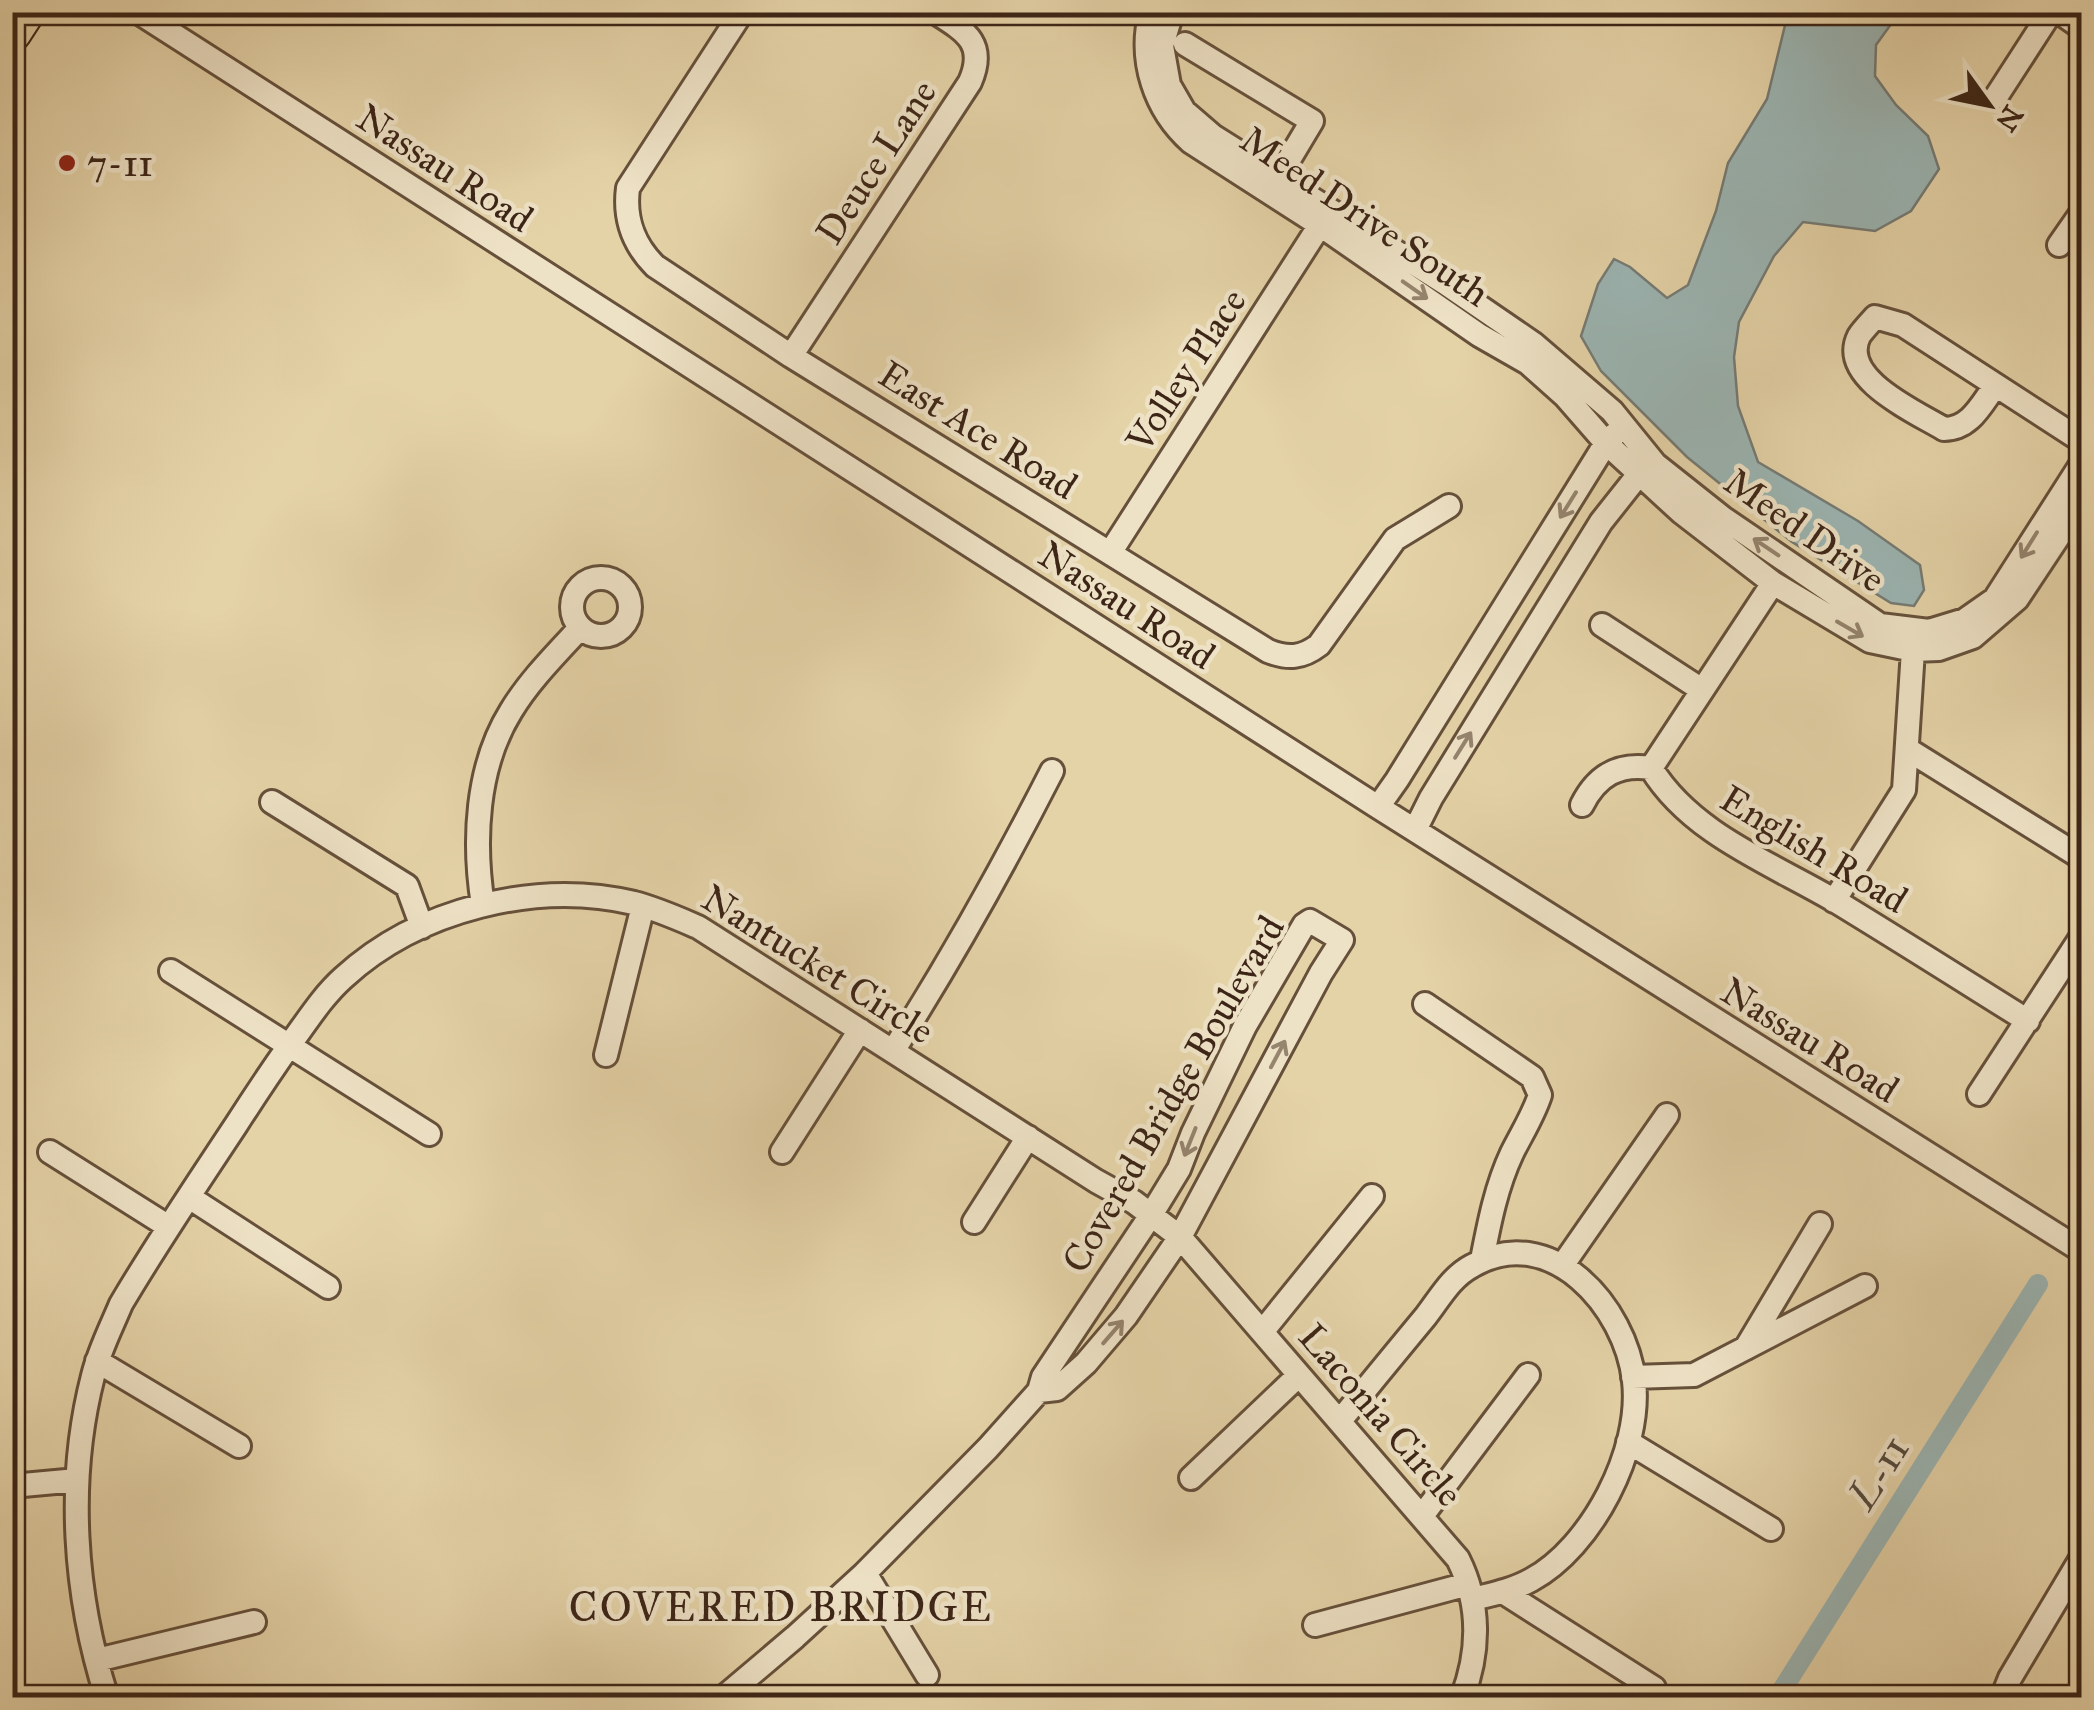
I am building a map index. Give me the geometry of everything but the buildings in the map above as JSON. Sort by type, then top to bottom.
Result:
[{"type":"main road","points":[[12,32],[24,12]]},
{"type":"street","name":"Nassau Road","points":[[138,12],[1378,807],[2082,1252]]},
{"type":"street","name":"East Ace Road","points":[[742,12],[628,188],[628,217],[637,244],[655,266],[791,356],[1281,656],[1308,653],[1319,645],[1394,539],[1449,506]]},
{"type":"street","name":"Deuce Lane","points":[[791,356],[970,82],[976,56],[973,42],[965,31],[935,12]]},
{"type":"street","name":"Meed Drive South","points":[[1151,12],[1146,50],[1152,82],[1162,109],[1191,142],[1468,298],[1534,344],[1624,426]]},
{"type":"street","name":"Meed Drive South","points":[[1172,12],[1162,46],[1169,85],[1184,111],[1320,225],[1480,335],[1528,363],[1565,396],[1606,443],[1647,469]]},
{"type":"street","points":[[1996,97],[2055,12],[2082,28]]},
{"type":"street","points":[[1185,44],[1312,122],[1273,185]]},
{"type":"street","points":[[2059,246],[2082,212]]},
{"type":"street","name":"Volley Place","points":[[1110,553],[1320,225]]},
{"type":"street","points":[[1995,386],[1969,421],[1944,429],[1872,384],[1857,365],[1858,338],[1875,317],[1903,325],[2082,442]]},
{"type":"street","points":[[1378,807],[1606,443],[1624,426]]},
{"type":"street","name":"Meed Drive","points":[[1624,426],[1647,469],[1880,625],[1929,631],[1965,620],[1995,599],[2082,463]]},
{"type":"street","points":[[1416,830],[1431,798],[1601,522],[1647,469],[1681,512],[1774,583],[1870,640],[1913,650],[1939,648],[1973,636],[2017,599],[2082,501]]},
{"type":"street","points":[[1582,805],[1589,790],[1610,772],[1624,767],[1651,768],[1774,583]]},
{"type":"street","points":[[1602,624],[1702,690]]},
{"type":"street","points":[[484,905],[478,838],[482,796],[492,756],[513,706],[580,628]]},
{"type":"street","points":[[1834,900],[1904,790],[1913,650]]},
{"type":"street","points":[[1907,748],[2082,858]]},
{"type":"street","name":"English Road","points":[[1651,768],[1695,820],[2028,1020]]},
{"type":"street","points":[[893,1051],[1000,874],[1052,771]]},
{"type":"street","points":[[272,802],[407,886],[422,927]]},
{"type":"street","name":"Nantucket Circle","points":[[108,1698],[90,1634],[81,1575],[78,1480],[83,1422],[97,1360],[121,1304],[319,1002],[361,962],[422,927],[484,905],[527,898],[601,898],[666,913],[698,927],[1152,1215]]},
{"type":"street","points":[[606,1054],[643,906]]},
{"type":"street","name":"Covered Bridge Boulevard","points":[[723,1698],[865,1573],[1039,1391],[1043,1377],[1179,1169],[1245,1026],[1304,925],[1310,920],[1327,930],[1342,940],[1180,1237],[1126,1316],[1086,1363],[1057,1388],[1039,1391]]},
{"type":"street","points":[[1979,1094],[2082,936]]},
{"type":"street","points":[[171,971],[429,1134]]},
{"type":"street","points":[[1425,1004],[1532,1077],[1540,1095],[1495,1198],[1482,1260]]},
{"type":"street","points":[[782,1152],[860,1030]]},
{"type":"street","points":[[1562,1266],[1667,1115]]},
{"type":"street","points":[[974,1222],[1028,1137]]},
{"type":"street","points":[[50,1152],[169,1228]]},
{"type":"street","points":[[1262,1332],[1372,1196]]},
{"type":"street","points":[[189,1197],[328,1287]]},
{"type":"street","name":"Laconia Circle","points":[[1152,1215],[1200,1258],[1450,1548],[1471,1591],[1476,1630],[1462,1698]]},
{"type":"street","points":[[1746,1348],[1820,1224]]},
{"type":"street","points":[[1315,1625],[1471,1591],[1503,1592],[1540,1574],[1562,1557],[1581,1537],[1620,1467],[1635,1400],[1634,1376],[1626,1345],[1612,1316],[1591,1290],[1562,1266],[1542,1257],[1496,1256],[1468,1268],[1446,1288],[1340,1422]]},
{"type":"street","points":[[1634,1376],[1694,1375],[1865,1286]]},
{"type":"street","points":[[97,1360],[238,1446]]},
{"type":"street","points":[[1190,1478],[1299,1376]]},
{"type":"street","points":[[1422,1516],[1528,1376]]},
{"type":"street","points":[[1628,1442],[1771,1529]]},
{"type":"street","points":[[12,1486],[78,1480]]},
{"type":"street","points":[[2002,1698],[2082,1557]]},
{"type":"street","points":[[865,1573],[926,1675]]},
{"type":"street","points":[[1503,1592],[1654,1688]]},
{"type":"street","points":[[97,1660],[254,1622]]},
{"type":"water","points":[[1788,13],[1899,13],[1876,45],[1875,76],[1896,105],[1928,136],[1939,169],[1911,211],[1875,231],[1803,222],[1774,256],[1739,322],[1734,357],[1738,406],[1758,462],[1858,521],[1920,565],[1924,590],[1914,606],[1891,603],[1792,542],[1687,457],[1601,371],[1581,336],[1598,284],[1614,259],[1630,267],[1667,298],[1688,285],[1716,211],[1728,163],[1767,99]]},
{"type":"waterway","name":"L-11","points":[[1777,1698],[2038,1284]]},
{"type":"place","name":"7-11","points":[[67,163]]},
{"type":"district","name":"COVERED BRIDGE","points":[[781,1606]]}]
